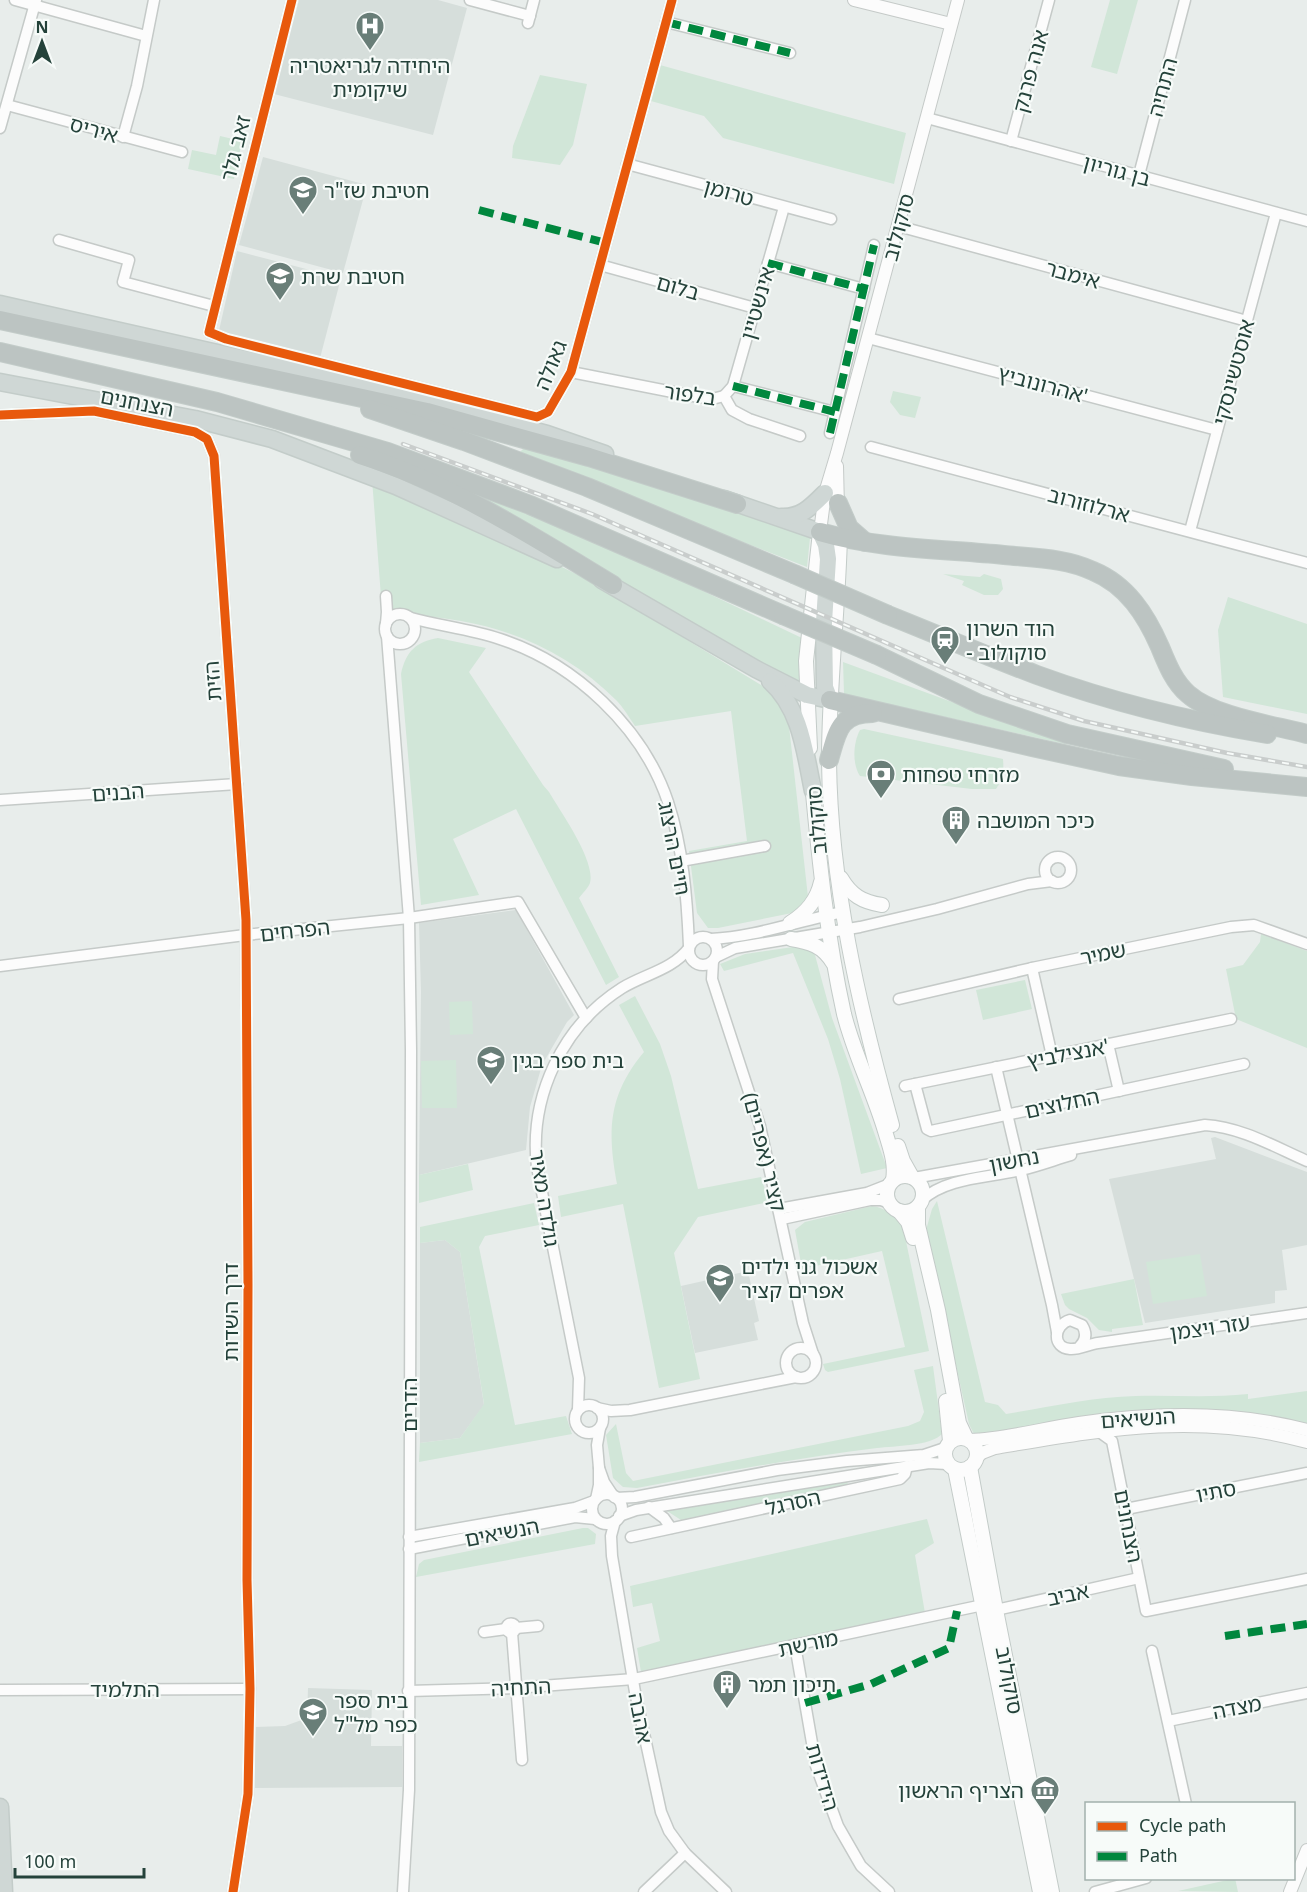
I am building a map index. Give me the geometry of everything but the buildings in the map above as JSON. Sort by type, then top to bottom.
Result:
[{"type":"highway","points":[[0,320],[427,412],[599,460],[737,504]]},
{"type":"highway","points":[[0,352],[319,441],[367,457],[473,503],[613,585]]},
{"type":"highway","points":[[0,352],[217,402],[388,452],[530,505],[877,655],[979,704],[1067,734],[1307,785]]},
{"type":"highway","points":[[235,370],[367,408],[587,487],[888,615],[1036,674],[1114,700],[1183,718],[1307,741]]},
{"type":"highway","points":[[831,498],[849,528],[865,542]]},
{"type":"highway","points":[[820,532],[865,542],[1042,559],[1092,570],[1118,586],[1139,608],[1152,629],[1179,685],[1195,700],[1222,711],[1307,734]]},
{"type":"highway","points":[[830,700],[1119,766],[1192,776],[1307,785]]},
{"type":"highway","points":[[830,760],[838,731],[844,722],[857,714],[889,713]]},
{"type":"main road","points":[[0,304],[355,384],[547,434],[820,532],[826,545],[828,559],[824,622],[825,687],[830,700]]},
{"type":"main road","points":[[0,382],[195,420],[272,439],[423,498],[613,585],[756,669],[807,694],[830,700]]},
{"type":"main road","points":[[777,517],[802,514],[831,498]]},
{"type":"main road","name":"סוקולוב","points":[[820,532],[806,662],[813,791],[821,880],[835,965],[850,1034],[892,1154],[894,1171],[891,1182]]},
{"type":"main road","name":"סוקולוב","points":[[840,537],[830,700],[833,837],[847,929],[878,1078],[903,1161],[913,1177]]},
{"type":"main road","points":[[756,669],[778,688],[790,705],[798,723],[813,791]]},
{"type":"main road","points":[[838,874],[851,893],[864,901],[882,905]]},
{"type":"main road","points":[[790,923],[807,910],[821,880]]},
{"type":"main road","points":[[791,939],[819,947],[826,952],[835,965]]},
{"type":"main road","points":[[904,1176],[913,1177],[923,1189],[918,1225],[938,1310],[959,1423],[977,1450],[973,1463],[963,1470],[951,1466],[944,1456],[950,1425],[920,1269],[910,1228],[887,1194],[891,1182],[904,1176]]},
{"type":"main road","points":[[894,1207],[910,1211],[920,1204]]},
{"type":"main road","points":[[948,1444],[957,1437],[968,1439]]},
{"type":"main road","name":"סוקולוב","points":[[973,1463],[989,1607],[1040,1892]]},
{"type":"main road","name":"סוקולוב","points":[[951,1466],[989,1607],[1052,1892]]},
{"type":"main road","points":[[0,1807],[4,1892]]},
{"type":"street","points":[[15,0],[35,3],[146,36]]},
{"type":"street","points":[[123,137],[137,86],[154,0]]},
{"type":"street","name":"זאב גלר","points":[[214,306],[292,0]]},
{"type":"street","points":[[470,0],[529,19],[534,0]]},
{"type":"street","name":"גאולה","points":[[214,306],[209,332],[226,339],[537,417],[548,412],[571,372],[672,0]]},
{"type":"street","points":[[854,0],[951,24]]},
{"type":"street","name":"סוקולוב","points":[[820,532],[831,498],[837,453],[958,0]]},
{"type":"street","name":"אנה פרנק","points":[[1011,141],[1049,0]]},
{"type":"street","name":"התחיה","points":[[1139,175],[1185,0]]},
{"type":"street","points":[[0,128],[35,3]]},
{"type":"street","points":[[666,22],[790,53]]},
{"type":"street","name":"איריס","points":[[7,105],[182,152]]},
{"type":"street","name":"בן גוריון","points":[[927,118],[1276,213],[1306,218]]},
{"type":"street","name":"טרומן","points":[[627,164],[831,219]]},
{"type":"street","name":"אינשטיין","points":[[724,396],[733,386],[784,207]]},
{"type":"street","name":"אוסטשינסקי","points":[[1190,531],[1276,213]]},
{"type":"street","name":"אימבר","points":[[898,226],[1247,321]]},
{"type":"street","points":[[59,240],[129,260],[123,282],[214,306]]},
{"type":"street","points":[[830,433],[874,245]]},
{"type":"street","points":[[768,263],[864,289]]},
{"type":"street","name":"בלום","points":[[600,265],[755,308]]},
{"type":"street","name":"אהרונוביץ'","points":[[868,338],[1217,430]]},
{"type":"street","name":"בלפור","points":[[571,372],[712,399],[724,396],[732,410],[749,419],[800,436]]},
{"type":"street","name":"בלפור","points":[[733,386],[835,412]]},
{"type":"street","name":"הצנחנים","points":[[0,415],[94,411],[195,432]]},
{"type":"street","name":"הזית","points":[[195,432],[207,439],[214,456],[246,920],[245,935]]},
{"type":"street","name":"ארלוזורוב","points":[[871,447],[1307,563]]},
{"type":"street","name":"סוקולוב","points":[[831,498],[840,537]]},
{"type":"street","points":[[390,674],[395,658],[410,640],[416,627],[392,605],[386,596],[386,630],[409,918]]},
{"type":"street","points":[[386,630],[392,616],[407,617]]},
{"type":"street","name":"חיים הרצוג","points":[[407,617],[500,639],[536,654],[578,680],[613,712],[643,750],[663,789],[681,861],[688,912],[689,947]]},
{"type":"street","points":[[386,630],[397,644],[410,640],[426,629],[440,625]]},
{"type":"street","name":"הבנים","points":[[0,800],[237,784]]},
{"type":"street","points":[[681,861],[765,846]]},
{"type":"street","points":[[844,912],[790,923],[763,932],[696,938],[689,947],[689,955],[698,964],[708,965],[735,948],[829,933],[937,909],[1028,884],[1052,881]]},
{"type":"street","name":"הפרחים","points":[[0,966],[245,935],[409,918],[518,902],[586,1018]]},
{"type":"street","points":[[688,912],[697,930],[709,938],[717,948],[715,959]]},
{"type":"street","name":"הדרים","points":[[403,1892],[409,1790],[411,1050],[409,918]]},
{"type":"street","name":"שמיר","points":[[898,999],[1032,968],[1231,927],[1254,925],[1307,944]]},
{"type":"street","name":"דרך השדות","points":[[232,1892],[248,1794],[250,1689],[247,1580],[249,1285],[245,935]]},
{"type":"street","name":"גולדה מאיר","points":[[596,1407],[585,1393],[579,1378],[539,1182],[535,1137],[540,1104],[550,1074],[563,1048],[586,1018],[620,990],[668,967],[689,947]]},
{"type":"street","name":"קציר (אפריים)","points":[[715,959],[712,973],[751,1094],[803,1323],[813,1354]]},
{"type":"street","name":"גולדה מאיר","points":[[668,967],[698,964]]},
{"type":"street","name":"קציר (אפריים)","points":[[698,964],[715,985]]},
{"type":"street","points":[[1032,968],[1052,1056]]},
{"type":"street","name":"אנצילביץ'","points":[[910,1085],[1231,1019]]},
{"type":"street","points":[[1108,1044],[1119,1091]]},
{"type":"street","name":"החלוצים","points":[[910,1085],[927,1129],[931,1131],[1244,1064]]},
{"type":"street","points":[[996,1067],[1052,1302],[1058,1341],[1066,1348],[1080,1347],[1085,1338],[1085,1331],[1079,1322],[1060,1314],[1052,1302]]},
{"type":"street","name":"נחשון","points":[[913,1177],[1114,1142],[1195,1125],[1214,1125],[1245,1134],[1307,1161]]},
{"type":"street","name":"נחשון","points":[[920,1204],[934,1191],[953,1184],[1021,1170],[1114,1142]]},
{"type":"street","points":[[780,1214],[867,1193],[891,1182]]},
{"type":"street","points":[[780,1214],[870,1200],[881,1200],[894,1207]]},
{"type":"street","name":"עזר ויצמן","points":[[1080,1347],[1307,1313]]},
{"type":"street","points":[[1057,1332],[1061,1323],[1070,1320]]},
{"type":"street","name":"קציר (אפריים)","points":[[794,1350],[801,1337],[803,1323]]},
{"type":"street","name":"עזר ויצמן","points":[[1085,1331],[1098,1339],[1113,1341]]},
{"type":"street","points":[[597,1456],[584,1433],[574,1423],[578,1410],[588,1405],[610,1411],[630,1410],[765,1382],[796,1377],[804,1378],[812,1372],[816,1364],[813,1354],[805,1349],[794,1350],[788,1355],[778,1372],[765,1382]]},
{"type":"street","points":[[786,1360],[787,1370],[796,1377]]},
{"type":"street","name":"גולדה מאיר","points":[[578,1410],[579,1378]]},
{"type":"street","points":[[596,1407],[602,1415],[597,1456],[599,1485],[592,1510],[596,1519],[603,1523],[617,1519],[627,1512],[929,1462],[951,1466]]},
{"type":"street","points":[[584,1433],[593,1433],[615,1417],[630,1410]]},
{"type":"street","name":"הנשיאים","points":[[968,1439],[1110,1419],[1182,1414],[1251,1419],[1307,1430]]},
{"type":"street","name":"הנשיאים","points":[[973,1463],[982,1453],[995,1448],[1120,1428],[1210,1426],[1307,1442]]},
{"type":"street","points":[[1098,1431],[1112,1441],[1120,1428]]},
{"type":"street","name":"הצנחנים","points":[[1112,1441],[1146,1611],[1307,1579]]},
{"type":"street","points":[[595,1500],[602,1495],[635,1497],[818,1464],[924,1455],[948,1444]]},
{"type":"street","name":"הסרגל","points":[[631,1537],[900,1479],[905,1474],[907,1466]]},
{"type":"street","points":[[599,1468],[604,1482],[621,1506],[617,1519]]},
{"type":"street","name":"סתיו","points":[[1126,1509],[1307,1473]]},
{"type":"street","name":"הנשיאים","points":[[409,1543],[575,1508],[595,1500]]},
{"type":"street","points":[[649,1508],[664,1518],[671,1528]]},
{"type":"street","name":"הנשיאים","points":[[409,1543],[575,1517],[596,1519]]},
{"type":"street","name":"אהבה","points":[[617,1519],[611,1536],[612,1556],[645,1745],[661,1812],[669,1832],[685,1853],[726,1892]]},
{"type":"street","name":"אביב","points":[[989,1607],[1139,1578]]},
{"type":"street","name":"מורשת","points":[[634,1679],[989,1607]]},
{"type":"street","points":[[484,1632],[538,1626]]},
{"type":"street","points":[[511,1630],[522,1760]]},
{"type":"street","name":"הידידות","points":[[795,1645],[816,1766],[838,1826],[861,1866],[889,1892]]},
{"type":"street","points":[[1152,1651],[1186,1802]]},
{"type":"street","name":"התחיה","points":[[408,1691],[515,1688],[634,1679]]},
{"type":"street","name":"התלמיד","points":[[0,1690],[250,1689]]},
{"type":"street","name":"מצדה","points":[[1168,1721],[1307,1693]]},
{"type":"street","points":[[1297,1865],[1307,1850]]},
{"type":"street","points":[[644,1892],[685,1853]]},
{"type":"street","points":[[1095,1892],[1139,1880]]},
{"type":"shaded area","name":"היחידה לגריאטריה שיקומית","points":[[299,0],[438,0],[467,8],[433,135],[274,94]]},
{"type":"shaded area","name":"חטיבת שז\"ר","points":[[263,157],[367,185],[343,273],[239,245]]},
{"type":"shaded area","name":"חטיבת שרת","points":[[237,251],[341,278],[319,362],[218,335]]},
{"type":"shaded area","points":[[516,910],[574,1015],[567,1022],[542,1065],[530,1107],[526,1150],[419,1175],[421,992],[419,923]]},
{"type":"shaded area","points":[[1215,1137],[1307,1172],[1307,1245],[1282,1250],[1287,1290],[1275,1291],[1275,1303],[1145,1323],[1109,1179],[1216,1159],[1211,1138]]},
{"type":"shaded area","points":[[445,1240],[460,1252],[484,1405],[460,1438],[420,1443],[420,1243]]},
{"type":"shaded area","name":"אשכול גני ילדים אפרים קציר","points":[[748,1271],[759,1321],[754,1323],[758,1340],[695,1353],[681,1286]]},
{"type":"shaded area","name":"בית ספר כפר מל\"ל","points":[[308,1688],[372,1690],[371,1746],[402,1746],[402,1787],[255,1788],[255,1727],[285,1726],[307,1718]]},
{"type":"green space","points":[[1110,0],[1138,0],[1117,74],[1091,67]]},
{"type":"green space","points":[[660,65],[906,133],[894,184],[723,138],[704,116],[651,101]]},
{"type":"green space","points":[[540,75],[587,84],[573,145],[560,165],[512,158],[513,146]]},
{"type":"green space","points":[[220,136],[242,141],[234,179],[188,169],[192,150],[216,155]]},
{"type":"green space","points":[[893,391],[921,397],[915,418],[900,415],[890,402]]},
{"type":"green space","points":[[525,447],[643,478],[810,538],[807,567],[518,454]]},
{"type":"green space","points":[[372,479],[452,512],[592,582],[761,685],[779,699],[788,717],[808,897],[807,906],[802,911],[718,928],[708,928],[697,913],[689,851],[747,841],[731,711],[635,726],[619,703],[600,685],[564,659],[524,639],[461,621],[397,613],[383,623]]},
{"type":"green space","points":[[466,486],[621,552],[804,639],[802,684],[760,667],[462,491]]},
{"type":"green space","points":[[943,574],[980,577],[984,574],[1001,579],[1003,589],[998,595],[984,595],[962,585],[964,581]]},
{"type":"green space","points":[[1228,597],[1307,624],[1307,714],[1223,697],[1218,630]]},
{"type":"green space","points":[[438,638],[486,648],[469,672],[549,792],[588,862],[590,883],[579,898],[619,977],[606,985],[516,809],[453,839],[479,895],[421,905],[401,674],[406,659],[413,649],[424,642]]},
{"type":"green space","points":[[843,662],[1069,745],[844,694]]},
{"type":"green space","points":[[860,730],[1003,759],[1002,778],[996,789],[972,789],[860,776],[856,766],[855,747]]},
{"type":"green space","points":[[1261,934],[1307,951],[1307,1048],[1236,1019],[1226,969],[1243,965],[1260,942]]},
{"type":"green space","points":[[793,947],[808,948],[815,955],[832,1018],[887,1168],[861,1174],[840,1079],[828,1039],[793,953],[724,971],[720,964],[745,954]]},
{"type":"green space","points":[[1025,980],[1032,1009],[983,1020],[976,990]]},
{"type":"green space","points":[[635,996],[660,1044],[671,1076],[698,1189],[761,1177],[769,1202],[698,1217],[674,1253],[700,1379],[659,1388],[623,1204],[561,1217],[558,1196],[617,1184],[612,1147],[613,1114],[623,1083],[644,1052],[619,1005]]},
{"type":"green space","points":[[472,1001],[473,1034],[450,1035],[449,1002]]},
{"type":"green space","points":[[456,1060],[457,1108],[422,1108],[421,1061]]},
{"type":"green space","points":[[468,1164],[473,1190],[419,1203],[419,1175]]},
{"type":"green space","points":[[937,1201],[985,1402],[998,1405],[1006,1414],[1103,1398],[1248,1394],[1248,1399],[1307,1391],[1307,1429],[974,1434],[969,1424],[926,1230],[932,1209]]},
{"type":"green space","points":[[534,1203],[539,1225],[485,1236],[479,1247],[515,1425],[566,1416],[572,1434],[419,1462],[420,1443],[460,1438],[484,1404],[460,1252],[445,1240],[420,1243],[420,1227]]},
{"type":"green space","points":[[872,1206],[889,1213],[903,1227],[929,1351],[828,1372],[823,1364],[905,1347],[882,1251],[802,1269],[795,1230],[805,1222]]},
{"type":"green space","points":[[1200,1254],[1207,1296],[1153,1304],[1146,1262]]},
{"type":"green space","points":[[1134,1279],[1143,1325],[1112,1329],[1112,1332],[1099,1330],[1087,1318],[1069,1309],[1061,1294]]},
{"type":"green space","points":[[933,1366],[942,1434],[930,1441],[787,1461],[637,1488],[623,1487],[613,1478],[606,1435],[616,1424],[626,1473],[633,1481],[908,1426],[920,1421],[924,1412],[914,1370]]},
{"type":"green space","points":[[847,1481],[848,1485],[681,1520],[667,1511]]},
{"type":"green space","points":[[927,1519],[934,1543],[915,1555],[925,1613],[641,1672],[637,1648],[660,1641],[652,1603],[633,1607],[630,1586]]},
{"type":"green space","points":[[588,1528],[596,1534],[595,1544],[416,1577],[419,1564],[424,1560]]},
{"type":"green space","points":[[1235,1880],[1238,1892],[1178,1891]]},
{"type":"railway","points":[[403,444],[592,514],[1010,697],[1084,721],[1227,753],[1307,767]]},
{"type":"marked path","points":[[666,22],[790,53]]},
{"type":"marked path","points":[[479,210],[606,243]]},
{"type":"marked path","points":[[830,433],[874,245]]},
{"type":"marked path","points":[[768,263],[864,289]]},
{"type":"marked path","points":[[733,386],[835,412]]},
{"type":"marked path","points":[[805,1703],[871,1684],[949,1648],[957,1611]]},
{"type":"marked path","points":[[1225,1636],[1307,1624]]},
{"type":"cycle path","points":[[292,0],[209,332],[226,339],[537,417],[548,412],[571,372],[672,0]]},
{"type":"cycle path","points":[[0,415],[94,411],[195,432],[207,439],[214,456],[246,920],[247,1580],[250,1689],[248,1794],[233,1892]]},
{"type":"place","name":"היחידה לגריאטריה שיקומית","points":[[370,52]]},
{"type":"place","name":"חטיבת שז\"ר","points":[[303,216]]},
{"type":"place","name":"חטיבת שרת","points":[[280,302]]},
{"type":"place","name":"הוד השרון - סוקולוב","points":[[945,666]]},
{"type":"place","name":"מזרחי טפחות","points":[[881,800]]},
{"type":"place","name":"כיכר המושבה","points":[[956,846]]},
{"type":"place","name":"בית ספר בגין","points":[[491,1086]]},
{"type":"place","name":"אשכול גני ילדים אפרים קציר","points":[[720,1304]]},
{"type":"place","name":"תיכון תמר","points":[[727,1710]]},
{"type":"place","name":"בית ספר כפר מל\"ל","points":[[313,1738]]},
{"type":"place","name":"הצריף הראשון","points":[[1045,1816]]}]
